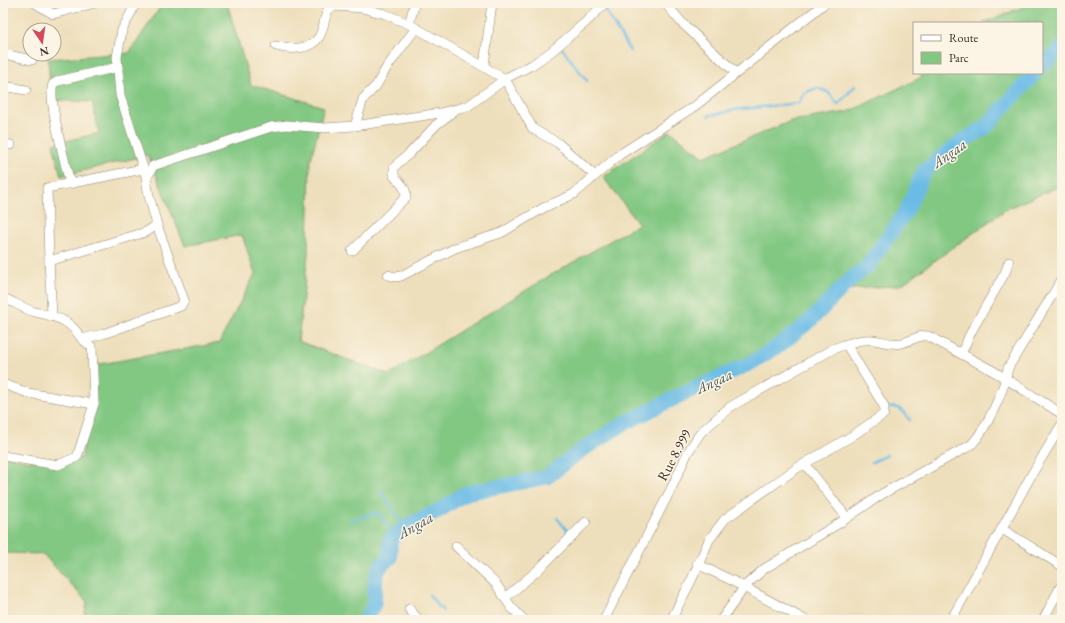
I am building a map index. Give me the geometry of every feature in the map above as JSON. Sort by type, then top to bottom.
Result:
[{"type":"street","points":[[35,3],[53,14],[95,3]]},
{"type":"street","points":[[82,339],[103,334],[181,306],[184,300],[157,225],[146,179],[120,95],[116,57],[122,30],[136,3]]},
{"type":"street","points":[[355,126],[363,99],[376,86],[412,26],[415,3]]},
{"type":"street","points":[[484,66],[492,3]]},
{"type":"street","points":[[146,179],[153,166],[157,163],[201,151],[271,127],[287,125],[325,128],[355,126],[456,109],[478,100],[505,79],[532,65],[552,51],[587,21],[605,3]]},
{"type":"street","points":[[665,3],[682,23],[736,73]]},
{"type":"street","points":[[388,274],[396,277],[401,276],[455,248],[501,233],[545,207],[574,194],[594,175],[644,137],[694,106],[825,3]]},
{"type":"street","points":[[276,46],[286,49],[308,46],[320,37],[328,10],[335,6],[376,11],[412,26],[505,79],[533,129],[558,143],[594,175]]},
{"type":"street","points":[[3,54],[22,58]]},
{"type":"street","points":[[70,184],[53,108],[51,88],[53,84],[58,81],[118,67]]},
{"type":"street","points":[[3,86],[26,90]]},
{"type":"street","points":[[352,251],[406,196],[404,188],[394,176],[394,168],[436,125],[456,109]]},
{"type":"street","points":[[52,315],[47,188],[143,169]]},
{"type":"street","points":[[49,261],[146,232],[157,225]]},
{"type":"street","points":[[962,354],[972,330],[1002,279],[1008,262]]},
{"type":"street","points":[[721,620],[744,587],[764,569],[847,518],[882,494],[971,445],[980,434],[1006,380],[1008,368],[1062,279]]},
{"type":"street","points":[[3,298],[34,312],[52,315],[62,319],[74,327],[82,339],[92,347],[94,404],[77,457],[58,465],[3,456]]},
{"type":"street","name":"Rue 8.999","points":[[604,620],[669,494],[688,452],[701,432],[730,407],[822,354],[846,344],[871,340],[887,344],[896,344],[910,341],[922,335],[928,336],[962,354],[1062,414]]},
{"type":"street","points":[[671,620],[709,540],[725,519],[739,507],[805,464],[852,436],[884,414],[885,410],[846,344]]},
{"type":"street","points":[[3,384],[28,393],[94,404]]},
{"type":"street","points":[[951,620],[1032,474],[1062,424]]},
{"type":"street","points":[[805,464],[847,518]]},
{"type":"street","points":[[505,598],[538,570],[586,522]]},
{"type":"street","points":[[1002,529],[1062,566]]},
{"type":"street","points":[[456,546],[492,580],[524,620]]},
{"type":"street","points":[[697,564],[744,587],[805,620]]},
{"type":"street","points":[[1043,620],[1062,584]]},
{"type":"street","points":[[409,609],[419,620]]},
{"type":"green space","points":[[163,3],[227,3],[251,85],[324,107],[310,163],[308,254],[298,341],[389,375],[546,278],[639,224],[603,177],[670,131],[704,157],[791,121],[848,112],[918,79],[924,74],[1043,74],[1043,22],[986,22],[1033,3],[1062,3],[1062,185],[1008,208],[901,285],[842,290],[812,319],[780,345],[751,363],[685,393],[625,423],[582,450],[547,477],[466,493],[440,510],[409,525],[390,539],[390,558],[382,564],[376,575],[374,604],[366,620],[84,620],[87,602],[43,554],[3,553],[3,456],[30,461],[82,458],[95,365],[219,343],[255,274],[242,235],[185,246],[148,155],[61,176],[53,144],[99,133],[92,102],[51,100],[48,62],[62,62],[62,58],[129,53]]},
{"type":"waterway","points":[[604,8],[630,51]]},
{"type":"waterway","points":[[561,47],[587,81]]},
{"type":"waterway","name":"Angaa","points":[[1043,65],[1062,48]]},
{"type":"waterway","name":"Angaa","points":[[366,620],[374,604],[376,575],[382,564],[390,558],[390,539],[409,525],[440,510],[466,493],[547,477],[582,450],[625,423],[685,393],[751,363],[780,345],[812,319],[851,279],[867,267],[907,210],[924,171],[961,142],[986,127],[1034,74]]},
{"type":"waterway","points":[[708,116],[734,110],[799,103],[804,93],[817,88],[828,92],[838,104],[856,85]]},
{"type":"waterway","points":[[889,408],[899,408],[910,420]]},
{"type":"waterway","points":[[872,462],[887,455]]},
{"type":"waterway","points":[[381,491],[401,522]]},
{"type":"waterway","points":[[350,521],[377,512],[390,529]]},
{"type":"waterway","points":[[557,518],[570,534]]},
{"type":"waterway","points":[[429,595],[443,611]]}]
